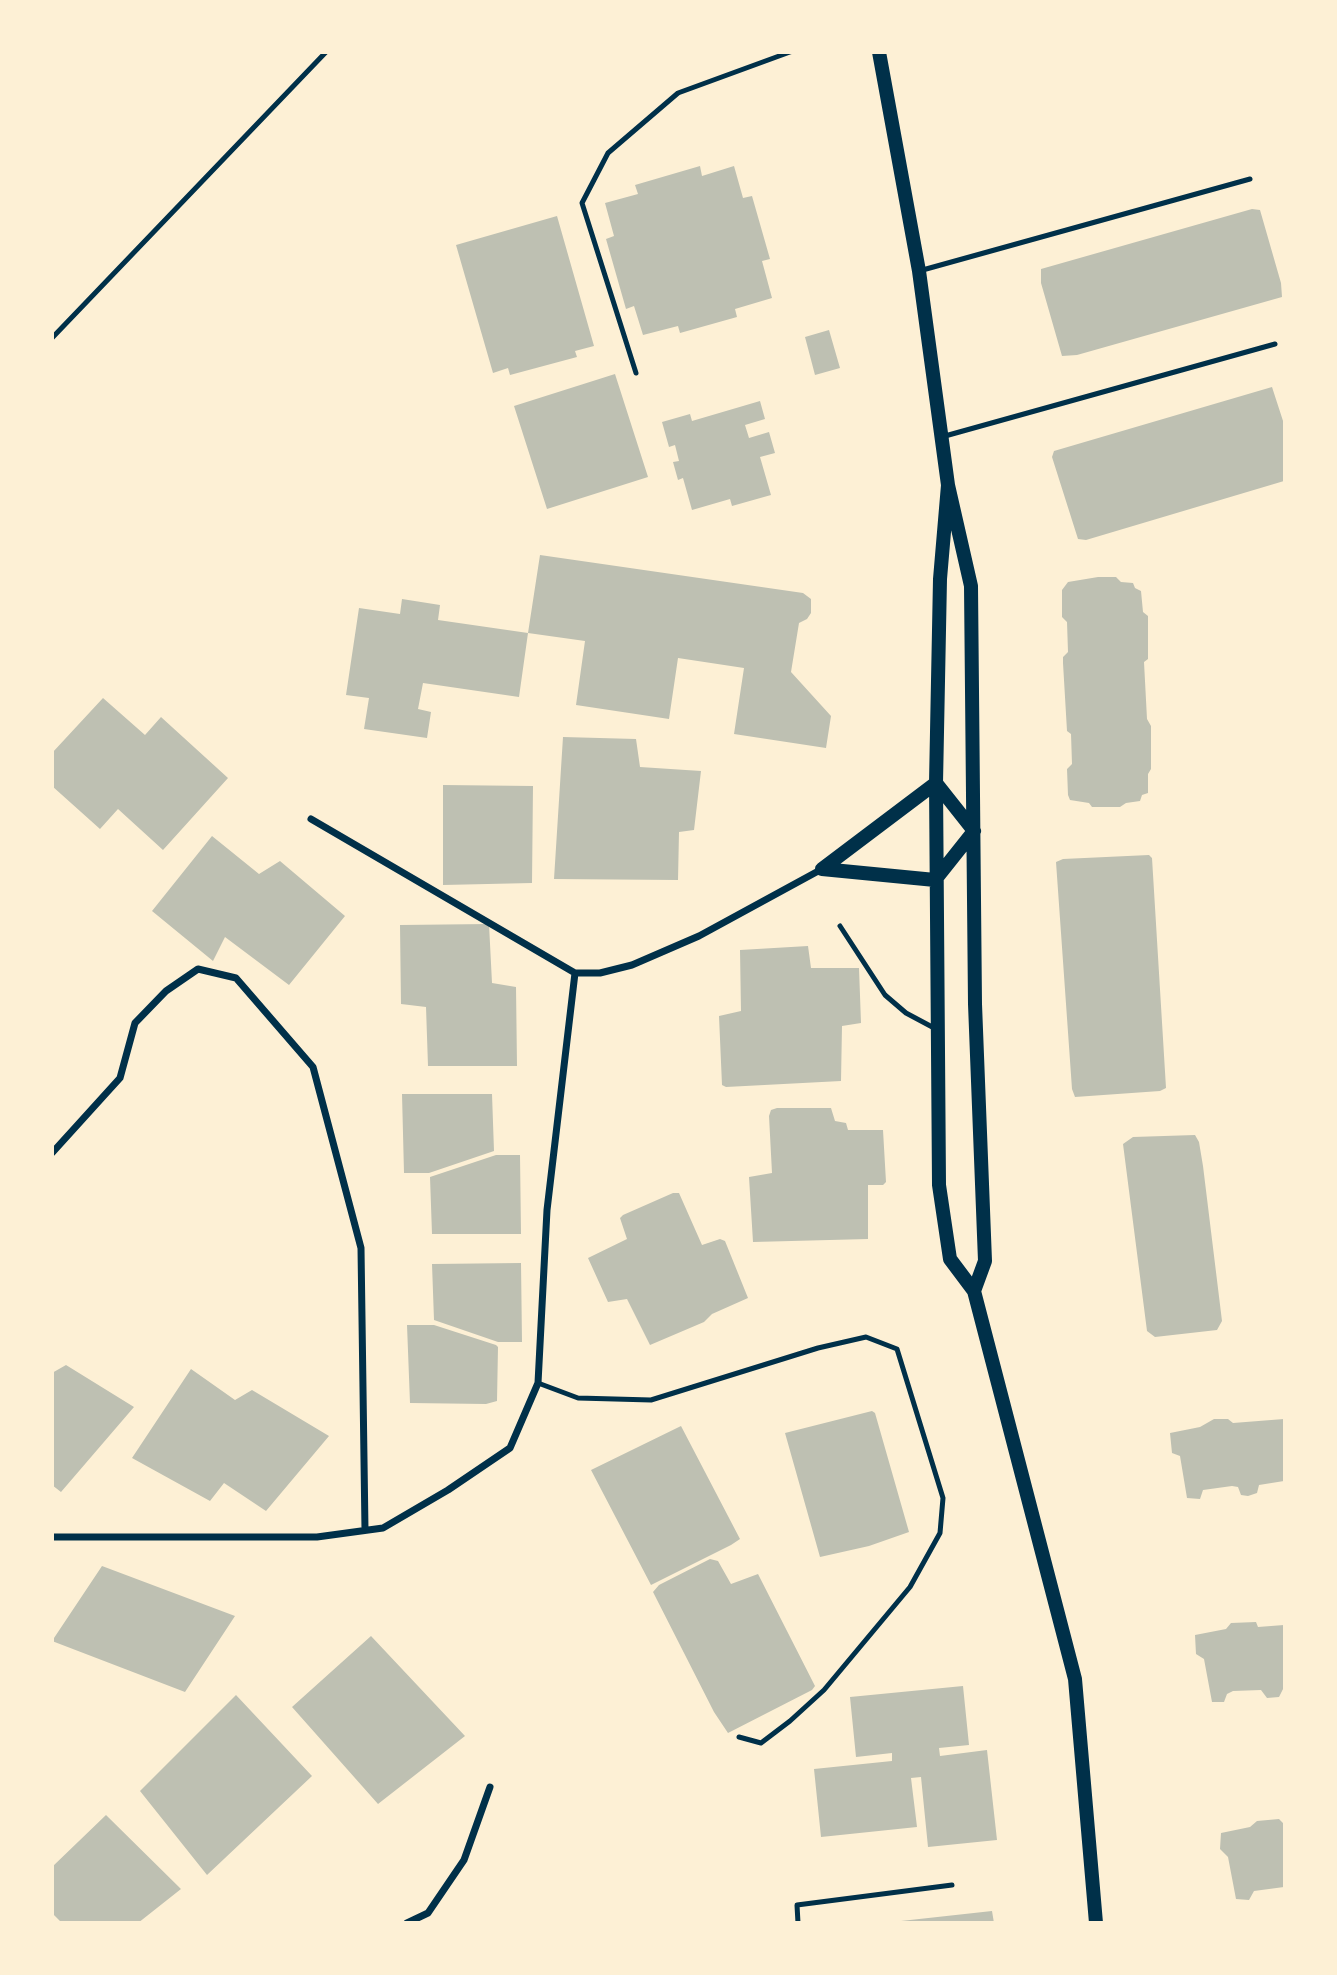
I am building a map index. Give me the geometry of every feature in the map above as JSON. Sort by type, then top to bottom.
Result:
[{"type":"main road","points":[[878,52],[919,271],[948,485],[971,586],[975,1004],[985,1261],[974,1291]]},
{"type":"main road","points":[[948,485],[940,579],[936,783],[939,1185],[950,1259],[974,1291],[1075,1679],[1096,1923]]},
{"type":"main road","points":[[936,783],[974,831]]},
{"type":"main road","points":[[822,869],[936,783]]},
{"type":"main road","points":[[936,880],[974,831]]},
{"type":"main road","points":[[822,869],[936,880]]},
{"type":"street","points":[[311,819],[575,974],[600,973],[632,965],[699,936],[822,869]]},
{"type":"street","points":[[52,1153],[120,1078],[135,1023],[166,991],[198,969],[236,978],[313,1067],[362,1248],[365,1530]]},
{"type":"street","points":[[52,1537],[317,1537],[383,1528],[448,1490],[510,1448],[538,1383],[547,1210],[575,974]]},
{"type":"street","points":[[407,1923],[428,1913],[464,1860],[490,1787]]},
{"type":"lane","points":[[52,338],[326,52]]},
{"type":"lane","points":[[636,373],[582,203],[608,152],[678,93],[790,52]]},
{"type":"lane","points":[[919,271],[1251,179]]},
{"type":"lane","points":[[942,437],[1275,344]]},
{"type":"lane","points":[[840,926],[885,995],[906,1013],[938,1030]]},
{"type":"lane","points":[[538,1383],[578,1398],[651,1400],[818,1348],[866,1337],[897,1349],[943,1498],[940,1533],[911,1587],[824,1690],[761,1744],[739,1737]]},
{"type":"lane","points":[[798,1923],[797,1905],[952,1885]]},
{"type":"building","points":[[700,166],[702,176],[734,166],[743,198],[752,196],[770,259],[762,261],[772,298],[735,309],[737,317],[680,333],[678,326],[643,335],[634,306],[626,309],[606,239],[614,236],[605,203],[638,194],[635,185]]},
{"type":"building","points":[[1252,209],[1260,210],[1281,283],[1282,297],[1077,355],[1062,356],[1041,283],[1041,269]]},
{"type":"building","points":[[557,216],[594,346],[575,351],[577,357],[510,375],[508,368],[493,373],[456,245]]},
{"type":"building","points":[[829,330],[840,368],[815,375],[805,337]]},
{"type":"building","points":[[615,374],[648,477],[547,509],[514,406]]},
{"type":"building","points":[[1272,387],[1284,424],[1284,481],[1086,540],[1078,539],[1052,457],[1054,451]]},
{"type":"building","points":[[760,401],[765,419],[745,425],[749,438],[769,432],[775,453],[760,457],[771,495],[732,506],[730,499],[692,510],[683,478],[678,480],[673,462],[679,461],[675,445],[669,447],[662,422],[690,414],[692,421]]},
{"type":"building","points":[[540,555],[803,593],[811,599],[811,613],[799,623],[791,672],[831,716],[826,748],[734,734],[744,668],[678,658],[669,719],[576,705],[585,641],[528,633]]},
{"type":"building","points":[[1116,577],[1121,582],[1133,583],[1135,588],[1141,591],[1143,612],[1148,616],[1148,659],[1144,662],[1147,719],[1151,726],[1148,793],[1142,795],[1140,801],[1126,803],[1120,807],[1092,807],[1089,803],[1070,800],[1068,795],[1067,769],[1072,764],[1063,663],[1063,657],[1068,652],[1067,622],[1062,617],[1062,590],[1068,582]]},
{"type":"building","points":[[402,599],[440,605],[438,620],[528,633],[519,697],[423,683],[418,709],[431,712],[427,738],[364,729],[369,698],[346,695],[359,608],[400,614]]},
{"type":"building","points":[[103,698],[145,735],[161,717],[228,778],[163,850],[118,809],[100,829],[52,786],[52,753]]},
{"type":"building","points":[[563,737],[636,739],[640,767],[701,771],[694,830],[679,832],[678,880],[554,879]]},
{"type":"building","points":[[443,785],[533,786],[532,883],[443,885]]},
{"type":"building","points":[[212,836],[259,874],[280,861],[345,916],[289,985],[225,937],[213,961],[152,911]]},
{"type":"building","points":[[1149,855],[1152,858],[1166,1088],[1160,1091],[1075,1097],[1072,1089],[1056,862],[1063,859]]},
{"type":"building","points":[[489,924],[492,983],[516,987],[517,1066],[428,1066],[426,1007],[401,1004],[400,925]]},
{"type":"building","points":[[808,946],[811,968],[859,968],[861,1023],[842,1026],[841,1081],[726,1087],[722,1085],[719,1016],[741,1011],[740,950]]},
{"type":"building","points":[[402,1094],[492,1094],[494,1151],[429,1173],[404,1173]]},
{"type":"building","points":[[831,1108],[835,1121],[846,1123],[848,1130],[883,1130],[886,1182],[883,1185],[868,1185],[868,1239],[753,1242],[749,1177],[772,1173],[769,1116],[771,1110]]},
{"type":"building","points":[[1195,1135],[1199,1142],[1203,1166],[1222,1321],[1217,1330],[1155,1337],[1147,1331],[1123,1144],[1133,1137]]},
{"type":"building","points":[[496,1155],[520,1155],[521,1234],[432,1234],[430,1177]]},
{"type":"building","points":[[673,1193],[679,1193],[702,1245],[720,1239],[725,1241],[748,1298],[712,1314],[704,1322],[650,1345],[627,1299],[608,1302],[588,1258],[627,1239],[620,1218],[623,1215]]},
{"type":"building","points":[[521,1263],[522,1342],[498,1342],[434,1320],[432,1264]]},
{"type":"building","points":[[407,1325],[434,1325],[496,1345],[497,1401],[486,1404],[410,1403]]},
{"type":"building","points":[[66,1365],[134,1407],[61,1492],[52,1485],[52,1373]]},
{"type":"building","points":[[191,1369],[235,1400],[252,1390],[329,1436],[266,1511],[224,1483],[210,1501],[132,1458]]},
{"type":"building","points":[[872,1411],[875,1413],[909,1532],[869,1546],[820,1557],[785,1433]]},
{"type":"building","points":[[1214,1419],[1228,1419],[1233,1423],[1284,1419],[1284,1481],[1259,1485],[1257,1493],[1248,1496],[1241,1495],[1238,1487],[1232,1486],[1203,1490],[1200,1499],[1187,1498],[1180,1456],[1172,1453],[1170,1433],[1200,1427]]},
{"type":"building","points":[[681,1426],[740,1539],[651,1585],[591,1470]]},
{"type":"building","points":[[710,1559],[718,1561],[731,1584],[758,1574],[815,1686],[728,1733],[714,1712],[653,1592],[659,1585]]},
{"type":"building","points":[[102,1566],[235,1616],[185,1692],[52,1641]]},
{"type":"building","points":[[1256,1622],[1258,1627],[1284,1625],[1284,1687],[1279,1697],[1267,1698],[1261,1690],[1233,1691],[1227,1694],[1224,1702],[1212,1702],[1204,1659],[1196,1654],[1195,1635],[1226,1629],[1231,1623]]},
{"type":"building","points":[[371,1636],[465,1736],[378,1804],[292,1707]]},
{"type":"building","points":[[963,1686],[969,1745],[939,1748],[940,1756],[987,1750],[997,1840],[928,1847],[921,1777],[911,1778],[917,1827],[821,1837],[814,1769],[892,1761],[892,1753],[856,1757],[850,1697]]},
{"type":"building","points":[[236,1695],[312,1776],[207,1875],[140,1791]]},
{"type":"building","points":[[106,1815],[181,1889],[138,1923],[62,1923],[52,1913],[52,1867]]},
{"type":"building","points":[[1279,1819],[1284,1824],[1284,1887],[1254,1891],[1249,1900],[1236,1899],[1228,1857],[1220,1849],[1221,1833],[1250,1827],[1257,1821]]},
{"type":"building","points":[[992,1911],[994,1923],[901,1923],[901,1921]]}]
